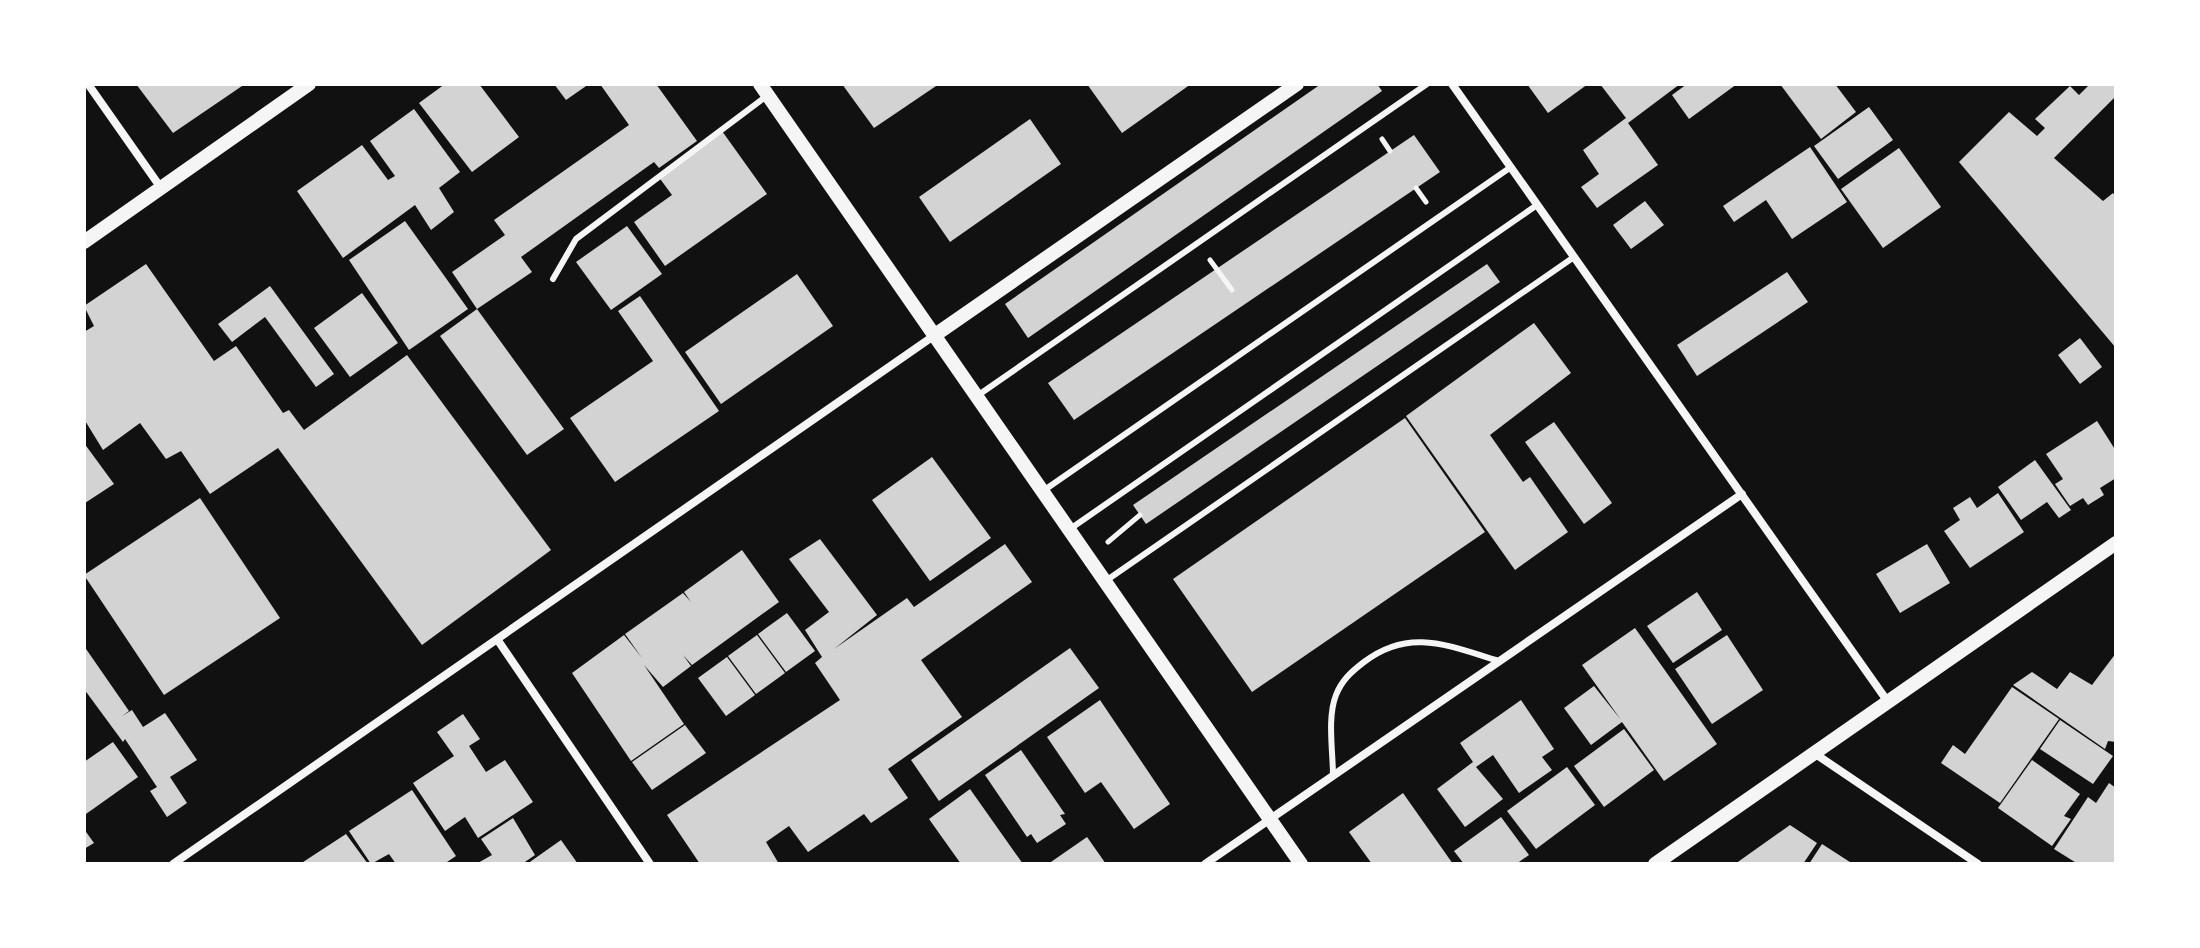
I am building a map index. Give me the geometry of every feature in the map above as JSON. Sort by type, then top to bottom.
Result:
[{"type":"street","points":[[88,84],[161,188]]},
{"type":"street","points":[[84,242],[309,84]]},
{"type":"street","points":[[173,864],[1297,84]]},
{"type":"street","points":[[1452,84],[1888,702]]},
{"type":"street","points":[[764,90],[1301,864]]},
{"type":"street","points":[[1205,864],[1742,494]]},
{"type":"street","points":[[1655,864],[2116,543]]},
{"type":"street","points":[[497,639],[650,864]]},
{"type":"street","points":[[1814,753],[1978,864]]},
{"type":"lane","points":[[977,396],[1427,84]]},
{"type":"lane","points":[[553,279],[576,239],[764,90]]},
{"type":"lane","points":[[1043,492],[1511,167]]},
{"type":"lane","points":[[1069,530],[1537,205]]},
{"type":"lane","points":[[1105,581],[1574,257]]},
{"type":"lane","points":[[1333,776],[1335,697],[1347,675],[1382,649],[1412,641],[1437,642],[1499,661]]},
{"type":"path","points":[[1198,243],[1232,290]]},
{"type":"path","points":[[1089,558],[1140,515]]},
{"type":"building","points":[[136,84],[245,84],[173,133]]},
{"type":"building","points":[[445,84],[479,84],[519,137],[472,172],[419,103]]},
{"type":"building","points":[[554,84],[589,84],[566,100]]},
{"type":"building","points":[[600,84],[656,84],[697,141],[659,168],[654,162],[521,257],[532,272],[477,309],[452,272],[505,235],[494,220],[629,125]]},
{"type":"building","points":[[842,84],[939,84],[874,128]]},
{"type":"building","points":[[1087,84],[1191,84],[1122,133]]},
{"type":"building","points":[[1321,84],[1377,84],[1382,91],[1028,338],[1005,304]]},
{"type":"building","points":[[1527,84],[1588,84],[1548,113]]},
{"type":"building","points":[[1600,84],[1680,84],[1628,123],[1658,165],[1597,208],[1581,187],[1599,174],[1583,150],[1626,118]]},
{"type":"building","points":[[1687,84],[1737,84],[1689,119],[1672,95]]},
{"type":"building","points":[[1780,84],[1835,84],[1856,112],[1821,139]]},
{"type":"building","points":[[2090,84],[2116,84],[2116,101],[2114,98],[2054,158],[2103,201],[2113,193],[2116,197],[2116,348],[1959,162],[2009,112],[2037,136],[2045,128],[2035,119],[2070,86],[2079,95]]},
{"type":"building","points":[[1869,107],[1893,140],[1838,179],[1814,146]]},
{"type":"building","points":[[414,109],[460,172],[439,188],[454,212],[431,230],[415,205],[343,258],[297,191],[362,145],[388,180],[395,176],[370,141]]},
{"type":"building","points":[[1030,119],[1061,164],[950,242],[919,197]]},
{"type":"building","points":[[722,131],[767,194],[665,266],[634,222],[672,195],[658,176]]},
{"type":"building","points":[[1414,135],[1440,172],[1074,420],[1048,383]]},
{"type":"building","points":[[1810,147],[1847,202],[1792,239],[1766,200],[1734,222],[1723,206]]},
{"type":"building","points":[[1899,148],[1941,207],[1883,248],[1841,189]]},
{"type":"building","points":[[1645,201],[1664,225],[1631,249],[1613,225]]},
{"type":"building","points":[[405,221],[468,309],[409,350],[349,260]]},
{"type":"building","points":[[627,226],[662,274],[611,310],[576,262]]},
{"type":"building","points":[[146,264],[214,361],[236,346],[283,413],[289,410],[304,430],[407,355],[551,550],[422,645],[278,448],[210,494],[181,451],[166,459],[140,423],[103,450],[84,419],[84,332],[94,326],[84,306]]},
{"type":"building","points":[[1487,264],[1500,282],[1146,524],[1133,505]]},
{"type":"building","points":[[1787,272],[1808,302],[1697,376],[1677,345]]},
{"type":"building","points":[[797,274],[833,326],[721,404],[685,352]]},
{"type":"building","points":[[270,286],[334,374],[316,387],[265,317],[232,342],[218,324]]},
{"type":"building","points":[[362,293],[398,343],[350,377],[314,328]]},
{"type":"building","points":[[640,296],[719,411],[615,482],[570,418],[653,361],[618,311]]},
{"type":"building","points":[[477,309],[564,429],[527,455],[440,336]]},
{"type":"building","points":[[1534,323],[1571,373],[1490,435],[1523,482],[1530,477],[1568,532],[1515,570],[1406,416]]},
{"type":"building","points":[[2080,338],[2102,367],[2080,384],[2058,355]]},
{"type":"building","points":[[1405,418],[1485,532],[1252,692],[1173,579]]},
{"type":"building","points":[[2097,421],[2116,451],[2116,478],[2100,488],[2104,495],[2088,505],[2083,498],[2070,506],[2055,484],[2063,479],[2046,454]]},
{"type":"building","points":[[1554,422],[1612,503],[1584,524],[1525,442]]},
{"type":"building","points":[[84,443],[114,484],[85,503],[84,501]]},
{"type":"building","points":[[932,457],[991,538],[930,581],[872,500]]},
{"type":"building","points":[[2035,460],[2071,510],[2059,518],[2047,502],[2021,520],[1998,487]]},
{"type":"building","points":[[1998,493],[2024,532],[1970,568],[1944,531],[1960,520],[1953,508],[1970,497],[1977,508]]},
{"type":"building","points":[[200,498],[280,618],[164,695],[84,575]]},
{"type":"building","points":[[820,539],[877,615],[834,649],[907,598],[914,607],[1005,544],[1032,582],[921,660],[962,717],[888,769],[908,798],[871,823],[864,814],[808,852],[789,826],[766,842],[779,864],[700,864],[667,815],[840,700],[815,663],[822,657],[805,630],[829,612],[789,559]]},
{"type":"building","points":[[1927,544],[1950,583],[1900,613],[1876,574]]},
{"type":"building","points":[[742,550],[779,602],[692,665],[683,655],[691,666],[663,687],[644,665],[684,724],[631,761],[572,673],[624,635],[642,658],[625,634],[683,593],[691,602],[684,592]]},
{"type":"building","points":[[1697,592],[1722,630],[1673,663],[1647,626]]},
{"type":"building","points":[[787,613],[815,651],[786,672],[758,634]]},
{"type":"building","points":[[1635,628],[1717,744],[1664,781],[1622,722],[1591,745],[1564,708],[1594,686],[1621,720],[1582,665]]},
{"type":"building","points":[[757,635],[785,673],[756,694],[728,656]]},
{"type":"building","points":[[1727,635],[1763,690],[1712,724],[1675,669]]},
{"type":"building","points":[[84,646],[129,711],[122,716],[132,710],[143,727],[165,713],[197,760],[170,777],[187,803],[167,817],[150,791],[157,787],[125,739],[123,742],[84,689]]},
{"type":"building","points":[[1070,648],[1099,688],[939,801],[911,760]]},
{"type":"building","points":[[2116,653],[2116,742],[2108,741],[2105,749],[2013,685],[2032,672],[2057,689],[2070,672],[2092,685]]},
{"type":"building","points":[[727,657],[755,695],[726,716],[698,678]]},
{"type":"building","points":[[2012,687],[2059,719],[2000,803],[1941,763],[1953,745],[1965,754]]},
{"type":"building","points":[[1100,700],[1170,804],[1134,829],[1101,782],[1085,793],[1047,737]]},
{"type":"building","points":[[1521,700],[1554,749],[1542,757],[1552,770],[1519,793],[1493,755],[1476,767],[1503,799],[1465,827],[1437,789],[1473,762],[1460,743]]},
{"type":"building","points":[[463,714],[480,739],[469,746],[486,772],[505,760],[533,802],[478,838],[465,817],[445,831],[413,783],[454,756],[437,732]]},
{"type":"building","points":[[2060,720],[2113,756],[2093,784],[2040,749]]},
{"type":"building","points":[[685,725],[706,753],[652,790],[632,762]]},
{"type":"building","points":[[1624,729],[1654,770],[1604,807],[1574,766]]},
{"type":"building","points":[[113,742],[138,777],[86,814],[84,762]]},
{"type":"building","points":[[1021,750],[1065,814],[1060,815],[1066,824],[1037,843],[1031,834],[1027,837],[985,775]]},
{"type":"building","points":[[2032,760],[2080,794],[2064,816],[2071,819],[2052,846],[1998,808]]},
{"type":"building","points":[[1567,767],[1595,805],[1536,849],[1507,811]]},
{"type":"building","points":[[2109,783],[2116,788],[2116,864],[2078,864],[2054,849],[2088,797],[2096,803]]},
{"type":"building","points":[[970,789],[1023,864],[961,864],[929,819]]},
{"type":"building","points":[[412,790],[456,856],[444,864],[396,864],[389,854],[371,864],[349,831]]},
{"type":"building","points":[[1403,793],[1453,864],[1372,864],[1349,832]]},
{"type":"building","points":[[1501,817],[1529,855],[1516,864],[1464,864],[1454,851]]},
{"type":"building","points":[[513,818],[535,855],[522,864],[476,864],[492,855],[481,839]]},
{"type":"building","points":[[1790,825],[1817,843],[1803,864],[1735,864]]},
{"type":"building","points":[[84,829],[94,843],[84,849]]},
{"type":"building","points":[[346,834],[368,864],[300,864]]},
{"type":"building","points":[[1087,837],[1106,864],[1048,864]]},
{"type":"building","points":[[561,840],[578,864],[527,864]]},
{"type":"building","points":[[1822,844],[1853,864],[1809,864]]}]
